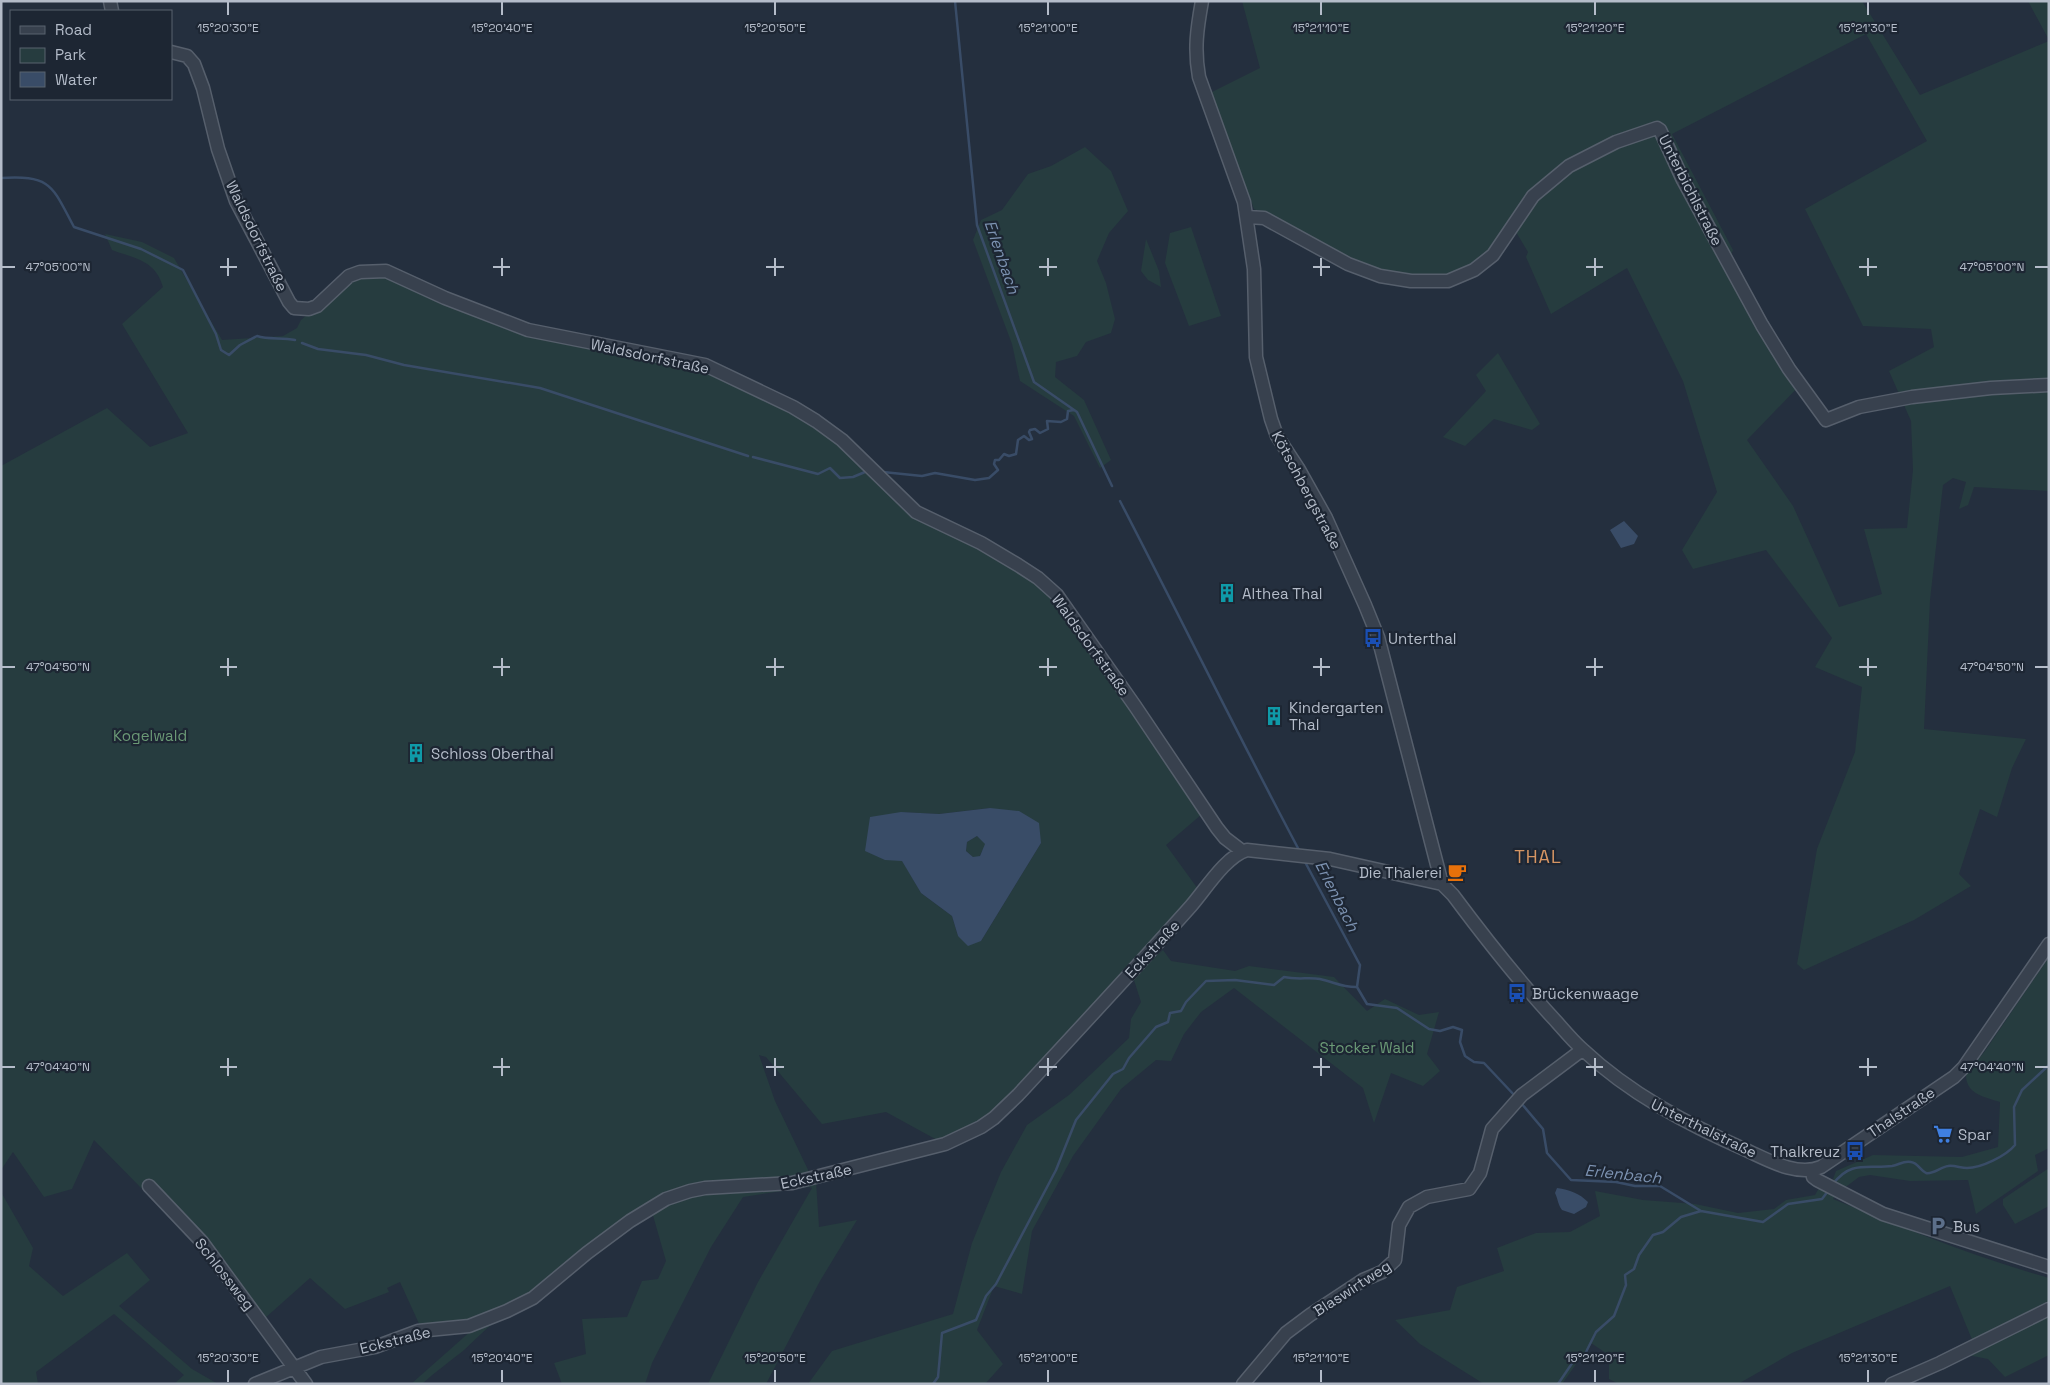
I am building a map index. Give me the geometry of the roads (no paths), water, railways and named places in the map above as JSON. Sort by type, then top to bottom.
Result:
[{"type":"street","name":"Kötschbergstraße","points":[[1202,1],[1195,48],[1199,77],[1244,202],[1254,269],[1256,357],[1270,419],[1275,432],[1326,518],[1378,637],[1442,884]]},
{"type":"street","name":"Waldsdorfstraße","points":[[172,52],[187,56],[194,64],[203,88],[218,149],[236,202],[289,302],[294,308],[308,309],[317,306],[350,276],[360,272],[386,271],[445,298],[528,330],[705,366],[793,407],[842,440],[916,512],[981,544],[1018,565],[1038,578],[1056,595],[1135,706],[1217,828],[1225,838],[1242,851]]},
{"type":"street","name":"Unterbichlstraße","points":[[1247,217],[1264,218],[1348,264],[1380,276],[1411,281],[1448,281],[1474,270],[1493,256],[1533,196],[1569,166],[1616,142],[1657,128],[1660,130],[1694,202],[1740,282],[1762,325],[1789,369],[1826,420],[1859,407],[1912,397],[1991,388],[2049,385]]},
{"type":"street","points":[[1242,851],[1253,850],[1301,855],[1442,884]]},
{"type":"street","name":"Eckstraße","points":[[255,1384],[321,1357],[375,1348],[418,1331],[470,1326],[507,1311],[533,1298],[587,1252],[630,1221],[666,1199],[690,1191],[718,1187],[778,1185],[806,1180],[945,1144],[981,1127],[1000,1113],[1018,1095],[1192,905],[1222,868],[1242,851]]},
{"type":"street","name":"Unterthalstraße","points":[[1442,884],[1453,895],[1518,980],[1582,1050],[1646,1099],[1698,1128],[1773,1162],[1796,1169],[1812,1171]]},
{"type":"street","name":"Thalstraße","points":[[1812,1171],[1821,1167],[1959,1072],[2049,944]]},
{"type":"street","name":"Blaswirtweg","points":[[1243,1384],[1286,1333],[1362,1280],[1382,1272],[1396,1260],[1399,1225],[1409,1207],[1427,1197],[1470,1189],[1480,1173],[1492,1129],[1518,1099],[1582,1050]]},
{"type":"street","points":[[1812,1171],[1813,1177],[1825,1185],[1890,1216],[2049,1267]]},
{"type":"street","name":"Schlossweg","points":[[149,1186],[202,1242],[306,1384]]},
{"type":"street","points":[[1892,1384],[1948,1360],[2049,1309]]},
{"type":"water","points":[[1624,521],[1638,536],[1634,544],[1621,548],[1610,530]]},
{"type":"water","points":[[990,808],[1019,811],[1039,823],[1041,843],[981,941],[968,946],[958,936],[952,916],[921,893],[902,861],[885,860],[865,851],[870,817],[901,812],[939,814]],"holes":[[[977,836],[985,844],[980,856],[973,857],[966,851],[967,842]]]},
{"type":"water","points":[[1557,1188],[1578,1194],[1588,1202],[1586,1207],[1574,1214],[1562,1210],[1555,1193]]},
{"type":"waterway","name":"Erlenbach","points":[[955,1],[977,225],[1034,382],[1077,412],[1112,486]]},
{"type":"waterway","points":[[1,178],[41,181],[55,193],[74,227],[141,249],[183,270],[216,334],[221,350],[229,355],[240,345],[257,336],[295,340]]},
{"type":"waterway","points":[[302,343],[318,349],[366,355],[404,365],[540,388],[748,456]]},
{"type":"waterway","points":[[883,472],[922,476],[935,473],[975,480],[989,478],[998,470],[994,464],[995,460],[999,460],[1004,454],[1009,456],[1016,454],[1018,440],[1024,436],[1029,440],[1032,439],[1030,430],[1035,429],[1040,433],[1048,429],[1047,421],[1061,422],[1067,419],[1068,411],[1074,410]]},
{"type":"waterway","points":[[753,457],[818,474],[830,468],[840,478],[853,477],[865,472]]},
{"type":"waterway","name":"Erlenbach","points":[[1120,501],[1299,850]]},
{"type":"waterway","name":"Erlenbach","points":[[1304,860],[1360,965],[1357,987],[1367,1004],[1397,1008],[1429,1029],[1440,1031],[1453,1027],[1462,1030],[1460,1042],[1465,1056],[1474,1062],[1484,1063],[1516,1097]]},
{"type":"waterway","points":[[933,1384],[938,1377],[942,1333],[976,1320],[986,1296],[996,1284],[1056,1170],[1076,1120],[1113,1074],[1123,1069],[1129,1058],[1156,1027],[1168,1022],[1170,1013],[1181,1011],[1186,1002],[1206,981],[1235,980],[1274,985],[1284,977],[1312,978],[1356,987]]},
{"type":"waterway","name":"Erlenbach","points":[[1833,1184],[1846,1171],[1860,1167],[1892,1166],[1908,1162],[1915,1164],[1928,1173],[1948,1166],[1973,1167],[1986,1164],[2000,1157],[2015,1145],[2014,1107],[2022,1090],[2049,1065]]},
{"type":"waterway","name":"Erlenbach","points":[[1521,1103],[1543,1129],[1547,1153],[1571,1180],[1616,1182],[1635,1186],[1660,1186],[1701,1211],[1763,1222],[1788,1204],[1822,1199],[1828,1191]]},
{"type":"waterway","points":[[1558,1384],[1577,1356],[1585,1354],[1596,1332],[1614,1316],[1626,1285],[1625,1275],[1634,1269],[1639,1255],[1653,1235],[1663,1232],[1681,1217],[1701,1211]]},
{"type":"place","name":"Althea Thal","points":[[1227,593]]},
{"type":"place","name":"Unterthal","points":[[1373,638]]},
{"type":"place","name":"Kindergarten Thal","points":[[1274,716]]},
{"type":"place","name":"Schloss Oberthal","points":[[416,753]]},
{"type":"place","name":"Die Thalerei","points":[[1457,872]]},
{"type":"place","name":"Brückenwaage","points":[[1517,993]]},
{"type":"place","name":"Spar","points":[[1943,1134]]},
{"type":"place","name":"Thalkreuz","points":[[1855,1151]]},
{"type":"place","name":"Bus","points":[[1938,1226]]},
{"type":"district","name":"THAL","points":[[1538,856]]},
{"type":"park label","name":"Kogelwald","points":[[150,735]]},
{"type":"park label","name":"Stocker Wald","points":[[1367,1047]]}]
